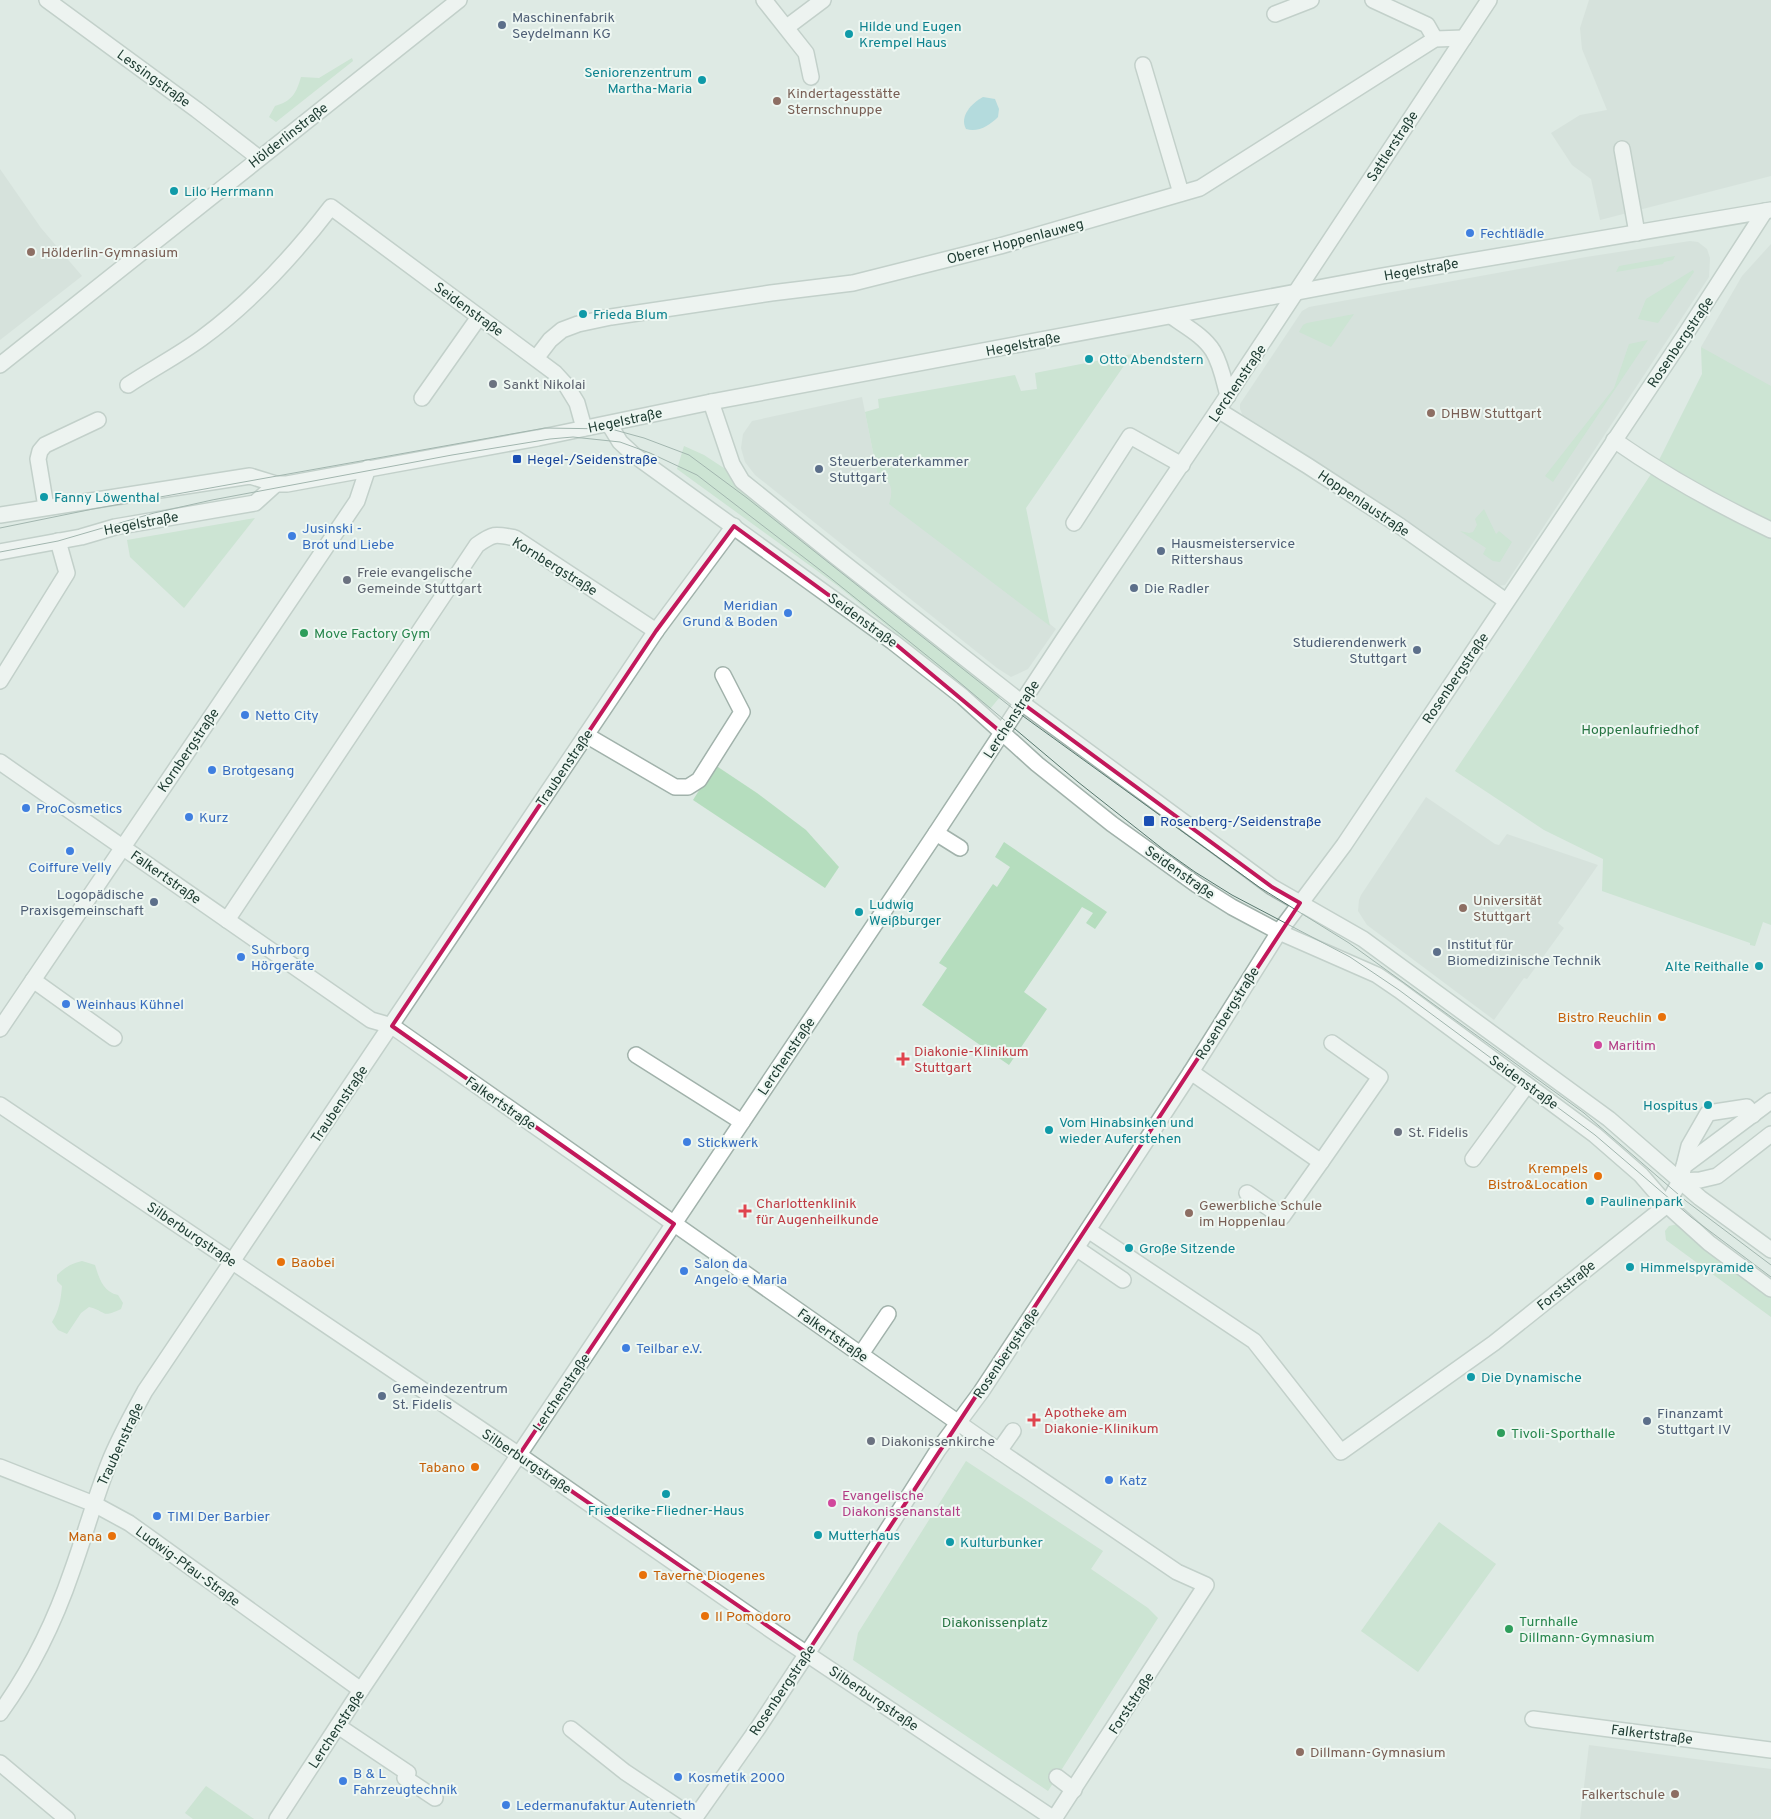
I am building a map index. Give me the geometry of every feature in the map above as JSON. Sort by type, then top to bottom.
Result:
[{"type":"street","name":"Lessingstraße","points":[[47,0],[259,158]]},
{"type":"street","name":"Hölderlinstraße","points":[[0,365],[459,0]]},
{"type":"street","points":[[764,0],[806,53],[811,77]]},
{"type":"street","points":[[786,27],[823,0]]},
{"type":"street","points":[[1275,14],[1311,0]]},
{"type":"street","points":[[1373,0],[1427,25],[1435,39],[1464,38]]},
{"type":"street","name":"Sattlerstraße","points":[[1296,293],[1489,0]]},
{"type":"street","name":"Oberer Hoppenlauweg","points":[[537,357],[550,340],[562,330],[578,324],[611,317],[771,293],[844,285],[1000,246],[1200,188],[1435,39]]},
{"type":"street","points":[[1143,65],[1181,193]]},
{"type":"street","points":[[1622,149],[1637,233]]},
{"type":"street","name":"Seidenstraße","points":[[128,385],[202,337],[253,294],[302,244],[331,207],[478,317],[537,357],[555,373],[578,404],[584,428]]},
{"type":"street","name":"Hegelstraße","points":[[0,515],[250,476],[276,484],[609,424],[711,402],[1382,276],[1768,210]]},
{"type":"street","name":"Rosenbergstraße","points":[[694,1819],[758,1728],[938,1450],[981,1392],[1088,1230],[1279,932],[1344,844],[1768,210]]},
{"type":"street","name":"Lerchenstraße","points":[[277,1819],[361,1690],[1296,293]]},
{"type":"street","points":[[1170,316],[1198,335],[1213,350],[1222,371],[1228,396]]},
{"type":"street","points":[[422,398],[478,317]]},
{"type":"street","name":"Seidenstraße","points":[[711,402],[732,464],[742,481],[1022,703],[1272,887],[1363,939],[1511,1039],[1609,1119],[1710,1206],[1771,1250]]},
{"type":"street","name":"Hoppenlaustraße","points":[[1218,410],[1392,521],[1506,601]]},
{"type":"street","points":[[46,507],[38,458],[40,451],[45,445],[98,420]]},
{"type":"street","name":"Seidenstraße","points":[[609,424],[620,442],[634,455],[893,642],[962,698],[1037,764],[1112,824],[1232,908],[1279,932],[1377,975],[1611,1149],[1641,1175],[1667,1205],[1709,1243],[1771,1289]]},
{"type":"street","points":[[1074,524],[1130,436],[1182,465]]},
{"type":"street","points":[[1614,440],[1655,468],[1731,511],[1771,530]]},
{"type":"street","name":"Kornbergstraße","points":[[0,1029],[357,501],[368,468]]},
{"type":"street","name":"Hegelstraße","points":[[0,552],[81,537],[115,527],[255,503],[276,484]]},
{"type":"street","name":"Traubenstraße","points":[[0,1713],[21,1684],[53,1620],[72,1572],[110,1462],[128,1421],[145,1391],[656,631],[734,526]]},
{"type":"street","name":"Kornbergstraße","points":[[227,920],[477,545],[487,538],[497,534],[515,538],[656,631]]},
{"type":"street","points":[[0,681],[67,573],[58,541]]},
{"type":"street","points":[[586,736],[675,787],[688,786],[699,780],[742,712],[723,675]]},
{"type":"street","name":"Falkertstraße","points":[[0,762],[371,1020],[392,1026],[999,1451],[1173,1569],[1206,1585]]},
{"type":"street","points":[[936,833],[960,848]]},
{"type":"street","points":[[33,980],[114,1038]]},
{"type":"street","points":[[1247,1193],[1282,1217],[1380,1077],[1332,1043]]},
{"type":"street","points":[[636,1055],[742,1122]]},
{"type":"street","points":[[1191,1072],[1321,1162]]},
{"type":"street","points":[[1473,1159],[1527,1085]]},
{"type":"street","name":"Silberburgstraße","points":[[0,1105],[1054,1819]]},
{"type":"street","name":"Forststraße","points":[[1088,1230],[1254,1341],[1341,1452],[1494,1342],[1667,1205],[1680,1181],[1689,1146],[1708,1113],[1747,1107],[1764,1111]]},
{"type":"street","points":[[1684,1166],[1764,1111]]},
{"type":"street","points":[[1680,1181],[1700,1180],[1717,1176],[1770,1134]]},
{"type":"street","points":[[1076,1248],[1123,1280]]},
{"type":"street","points":[[861,1354],[888,1314]]},
{"type":"street","points":[[999,1451],[1013,1431]]},
{"type":"street","name":"Ludwig-Pfau-Straße","points":[[0,1467],[94,1504],[129,1524],[361,1690]]},
{"type":"street","name":"Forststraße","points":[[1054,1819],[1206,1585]]},
{"type":"street","name":"Falkertstraße","points":[[1533,1719],[1771,1750]]},
{"type":"street","points":[[338,1726],[408,1773],[405,1778],[435,1798]]},
{"type":"street","points":[[572,1728],[624,1772],[694,1819]]},
{"type":"street","points":[[0,1763],[67,1819]]},
{"type":"street","points":[[1057,1777],[1074,1790]]},
{"type":"highlighted area","points":[[734,526],[893,642],[1002,733],[1022,703],[1272,887],[1300,903],[807,1653],[519,1455],[674,1224],[392,1026],[656,631]]},
{"type":"shaded area","points":[[1589,0],[1771,0],[1771,176],[1600,220],[1591,179],[1572,165],[1551,133],[1580,115],[1607,110],[1582,49],[1580,28]]},
{"type":"shaded area","name":"Hölderlin-Gymnasium","points":[[0,169],[41,228],[82,276],[0,340]]},
{"type":"shaded area","name":"DHBW Stuttgart","points":[[1690,241],[1698,242],[1707,249],[1710,258],[1709,277],[1505,585],[1498,586],[1491,583],[1243,416],[1240,409],[1240,404],[1302,311],[1309,307],[1586,257]]},
{"type":"shaded area","points":[[1771,244],[1771,393],[1701,347],[1742,276]]},
{"type":"shaded area","points":[[862,397],[877,472],[891,484],[892,494],[1056,629],[1028,669],[1011,677],[997,668],[755,475],[745,462],[741,448],[743,434],[752,421]]},
{"type":"shaded area","name":"Universität Stuttgart","points":[[1426,797],[1495,844],[1499,845],[1507,834],[1598,865],[1558,923],[1564,928],[1527,979],[1524,978],[1494,1020],[1367,925],[1358,911],[1361,895]]},
{"type":"shaded area","name":"Falkertschule","points":[[1589,1745],[1771,1769],[1771,1819],[1580,1819]]},
{"type":"green space","points":[[352,58],[353,61],[276,122],[269,117],[275,106],[286,102],[292,96],[301,77],[319,78]]},
{"type":"green space","points":[[1675,256],[1673,260],[1663,264],[1616,272],[1619,266]]},
{"type":"green space","points":[[1693,270],[1694,272],[1658,323],[1638,319],[1646,299]]},
{"type":"green space","points":[[1354,314],[1331,347],[1299,332],[1303,325],[1307,323]]},
{"type":"green space","points":[[1648,340],[1553,482],[1545,476],[1614,388],[1629,344]]},
{"type":"green space","name":"Hoppenlaufriedhof","points":[[1701,347],[1771,386],[1771,925],[1763,922],[1755,946],[1602,891],[1603,859],[1544,830],[1455,771],[1655,468],[1702,374]]},
{"type":"green space","points":[[1132,354],[1026,508],[1050,626],[889,504],[890,485],[877,472],[865,412],[879,408],[878,399],[1015,375],[1021,391],[1037,389],[1035,373]]},
{"type":"green space","points":[[684,446],[704,455],[733,474],[1004,692],[990,709],[838,586],[677,469]]},
{"type":"green space","points":[[1484,509],[1496,534],[1499,531],[1512,542],[1500,562],[1493,561],[1483,554],[1486,548],[1460,531],[1473,532],[1477,525],[1475,519]]},
{"type":"green space","points":[[255,518],[184,608],[130,557],[127,540]]},
{"type":"green space","points":[[715,765],[757,793],[806,830],[839,867],[825,888],[693,800]]},
{"type":"green space","points":[[1004,842],[1107,912],[1095,929],[1086,923],[1093,913],[1082,907],[1024,992],[1047,1009],[1009,1065],[922,1005],[947,968],[939,963],[993,884],[997,887],[1010,867],[995,857]]},
{"type":"green space","points":[[1678,1224],[1771,1294],[1771,1317],[1666,1240],[1665,1231],[1669,1226]]},
{"type":"green space","points":[[82,1261],[95,1265],[105,1288],[118,1295],[123,1303],[121,1309],[106,1314],[89,1307],[81,1313],[67,1334],[58,1330],[52,1322],[58,1309],[62,1291],[62,1286],[57,1281],[57,1275],[68,1266]]},
{"type":"green space","name":"Diakonissenplatz","points":[[966,1461],[1103,1551],[1091,1569],[1148,1608],[1158,1618],[1048,1791],[853,1660],[858,1633]]},
{"type":"green space","points":[[1439,1522],[1496,1564],[1418,1672],[1361,1631]]},
{"type":"green space","points":[[206,1786],[254,1819],[193,1819],[185,1813]]},
{"type":"water","points":[[983,97],[995,99],[999,109],[998,117],[984,128],[966,129],[964,124],[965,115],[971,106]]},
{"type":"tram line","points":[[0,528],[93,509],[545,428],[611,429],[644,438],[689,455],[747,498],[1016,711],[1259,887],[1349,943],[1584,1113],[1686,1201],[1771,1265]]},
{"type":"tram line","points":[[0,552],[58,541],[154,513],[212,500],[452,455],[550,439],[573,437],[620,442],[650,453],[697,475],[828,576],[946,671],[1078,782],[1164,850],[1232,895],[1350,957],[1399,990],[1595,1135],[1691,1217],[1771,1277]]},
{"type":"place","name":"Maschinenfabrik Seydelmann KG","points":[[502,25]]},
{"type":"place","name":"Hilde und Eugen Krempel Haus","points":[[849,34]]},
{"type":"place","name":"Seniorenzentrum Martha-Maria","points":[[702,80]]},
{"type":"place","name":"Kindertagesstätte Sternschnuppe","points":[[777,101]]},
{"type":"place","name":"Lilo Herrmann","points":[[174,191]]},
{"type":"place","name":"Fechtlädle","points":[[1470,233]]},
{"type":"place","name":"Hölderlin-Gymnasium","points":[[31,252]]},
{"type":"place","name":"Frieda Blum","points":[[583,314]]},
{"type":"place","name":"Otto Abendstern","points":[[1089,359]]},
{"type":"place","name":"Sankt Nikolai","points":[[493,384]]},
{"type":"place","name":"DHBW Stuttgart","points":[[1431,413]]},
{"type":"place","name":"Hegel-/Seidenstraße","points":[[517,459]]},
{"type":"place","name":"Steuerberaterkammer Stuttgart","points":[[819,469]]},
{"type":"place","name":"Fanny Löwenthal","points":[[44,497]]},
{"type":"place","name":"Jusinski - Brot und Liebe","points":[[292,536]]},
{"type":"place","name":"Hausmeisterservice Rittershaus","points":[[1161,551]]},
{"type":"place","name":"Freie evangelische Gemeinde Stuttgart","points":[[347,580]]},
{"type":"place","name":"Die Radler","points":[[1134,588]]},
{"type":"place","name":"Meridian Grund & Boden","points":[[788,613]]},
{"type":"place","name":"Move Factory Gym","points":[[304,633]]},
{"type":"place","name":"Studierendenwerk Stuttgart","points":[[1417,650]]},
{"type":"place","name":"Netto City","points":[[245,715]]},
{"type":"place","name":"Brotgesang","points":[[212,770]]},
{"type":"place","name":"ProCosmetics","points":[[26,808]]},
{"type":"place","name":"Kurz","points":[[189,817]]},
{"type":"place","name":"Rosenberg-/Seidenstraße","points":[[1149,821]]},
{"type":"place","name":"Coiffure Velly","points":[[70,851]]},
{"type":"place","name":"Logopädische Praxisgemeinschaft","points":[[154,902]]},
{"type":"place","name":"Universität Stuttgart","points":[[1463,908]]},
{"type":"place","name":"Ludwig Weißburger","points":[[859,912]]},
{"type":"place","name":"Institut für Biomedizinische Technik","points":[[1437,952]]},
{"type":"place","name":"Suhrborg Hörgeräte","points":[[241,957]]},
{"type":"place","name":"Alte Reithalle","points":[[1759,966]]},
{"type":"place","name":"Weinhaus Kühnel","points":[[66,1004]]},
{"type":"place","name":"Bistro Reuchlin","points":[[1662,1017]]},
{"type":"place","name":"Maritim","points":[[1598,1045]]},
{"type":"place","name":"Diakonie-Klinikum Stuttgart","points":[[903,1059]]},
{"type":"place","name":"Hospitus","points":[[1708,1105]]},
{"type":"place","name":"Vom Hinabsinken und wieder Auferstehen","points":[[1049,1130]]},
{"type":"place","name":"St. Fidelis","points":[[1398,1132]]},
{"type":"place","name":"Stickwerk","points":[[687,1142]]},
{"type":"place","name":"Krempels Bistro&Location","points":[[1598,1176]]},
{"type":"place","name":"Paulinenpark","points":[[1590,1201]]},
{"type":"place","name":"Charlottenklinik für Augenheilkunde","points":[[745,1211]]},
{"type":"place","name":"Gewerbliche Schule im Hoppenlau","points":[[1189,1213]]},
{"type":"place","name":"Große Sitzende","points":[[1129,1248]]},
{"type":"place","name":"Baobei","points":[[281,1262]]},
{"type":"place","name":"Himmelspyramide","points":[[1630,1267]]},
{"type":"place","name":"Salon da Angelo e Maria","points":[[684,1271]]},
{"type":"place","name":"Teilbar e.V.","points":[[626,1348]]},
{"type":"place","name":"Die Dynamische","points":[[1471,1377]]},
{"type":"place","name":"Gemeindezentrum St. Fidelis","points":[[382,1396]]},
{"type":"place","name":"Apotheke am Diakonie-Klinikum","points":[[1034,1420]]},
{"type":"place","name":"Finanzamt Stuttgart IV","points":[[1647,1421]]},
{"type":"place","name":"Tivoli-Sporthalle","points":[[1501,1433]]},
{"type":"place","name":"Diakonissenkirche","points":[[871,1441]]},
{"type":"place","name":"Tabano","points":[[475,1467]]},
{"type":"place","name":"Katz","points":[[1109,1480]]},
{"type":"place","name":"Friederike-Fliedner-Haus","points":[[666,1494]]},
{"type":"place","name":"Evangelische Diakonissenanstalt","points":[[832,1503]]},
{"type":"place","name":"TIMI Der Barbier","points":[[157,1516]]},
{"type":"place","name":"Mutterhaus","points":[[818,1535]]},
{"type":"place","name":"Mana","points":[[112,1536]]},
{"type":"place","name":"Kulturbunker","points":[[950,1542]]},
{"type":"place","name":"Taverne Diogenes","points":[[643,1575]]},
{"type":"place","name":"Il Pomodoro","points":[[705,1616]]},
{"type":"place","name":"Turnhalle Dillmann-Gymnasium","points":[[1509,1629]]},
{"type":"place","name":"Dillmann-Gymnasium","points":[[1300,1752]]},
{"type":"place","name":"Kosmetik 2000","points":[[678,1777]]},
{"type":"place","name":"B & L Fahrzeugtechnik","points":[[343,1781]]},
{"type":"place","name":"Falkertschule","points":[[1675,1794]]},
{"type":"place","name":"Ledermanufaktur Autenrieth","points":[[506,1805]]}]
